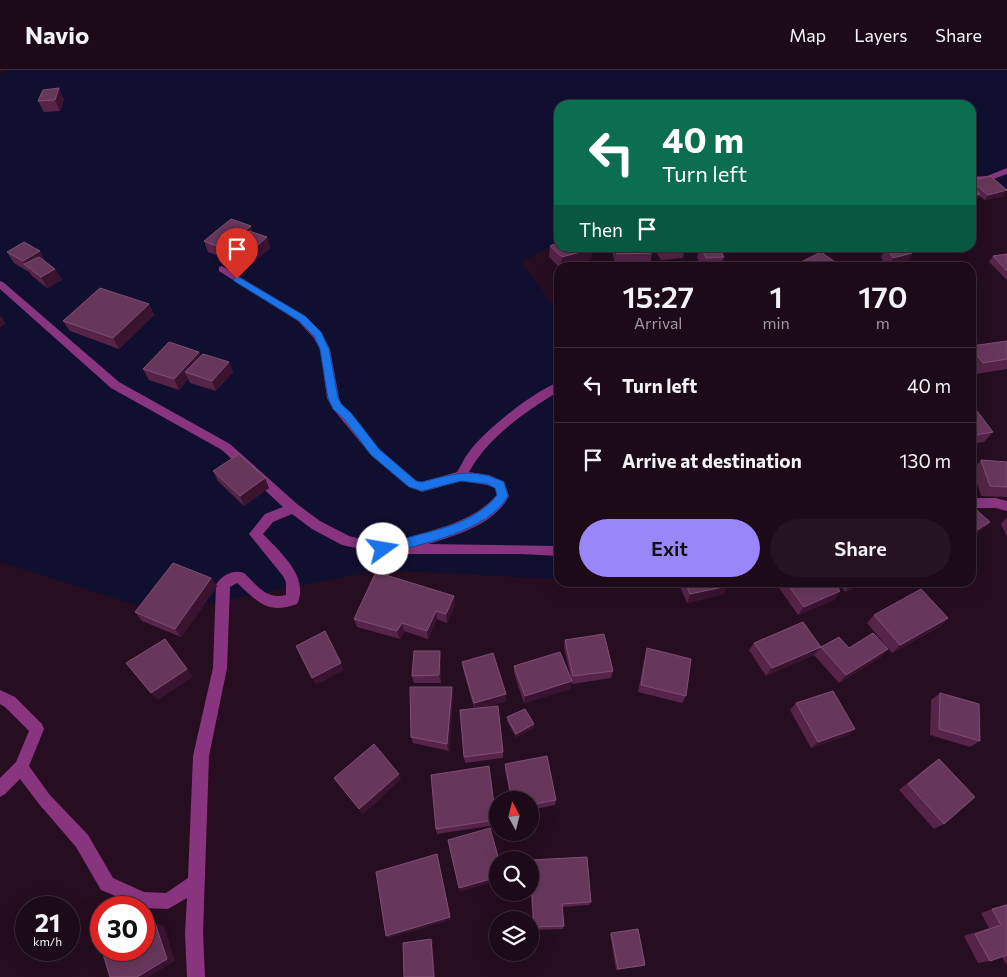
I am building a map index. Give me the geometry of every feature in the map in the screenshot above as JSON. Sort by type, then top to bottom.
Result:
[{"type":"street","points":[[976,179],[988,178],[1007,171]]},
{"type":"street","points":[[222,269],[302,319],[318,335],[325,349],[333,398],[337,406],[348,416],[375,452],[413,484],[422,487],[461,476],[489,480],[500,486],[503,496],[494,507],[467,523],[434,537],[383,549]]},
{"type":"street","points":[[0,284],[115,384],[226,447],[293,508],[316,525],[346,541],[383,549],[554,551]]},
{"type":"street","points":[[461,476],[473,456],[489,438],[539,398],[554,389]]},
{"type":"street","points":[[976,503],[996,503],[1007,506]]},
{"type":"street","points":[[196,977],[194,933],[201,756],[220,668],[223,585],[228,580],[239,577],[262,598],[275,604],[292,600],[294,586],[287,571],[255,534],[269,518],[293,508]]},
{"type":"street","points":[[0,697],[10,702],[37,729],[21,767],[0,789]]},
{"type":"street","points":[[21,767],[44,799],[82,842],[107,884],[144,900],[168,901],[196,882]]},
{"type":"shaded area","points":[[6,70],[1007,70],[1007,190],[994,176],[976,174],[976,100],[554,100],[554,245],[521,262],[554,306],[554,579],[380,570],[161,613],[0,562],[0,75]]},
{"type":"building","points":[[59,88],[55,100],[38,101],[43,90]]},
{"type":"building","points":[[990,176],[1007,190],[988,195],[976,185],[976,180]]},
{"type":"building","points":[[231,219],[251,226],[224,249],[204,241]]},
{"type":"building","points":[[249,231],[267,237],[242,259],[224,252]]},
{"type":"building","points":[[24,242],[40,251],[23,261],[7,252]]},
{"type":"building","points":[[557,252],[581,252],[562,257]]},
{"type":"building","points":[[616,252],[652,253],[617,254]]},
{"type":"building","points":[[703,252],[721,252],[724,257],[706,258]]},
{"type":"building","points":[[821,252],[835,262],[801,262]]},
{"type":"building","points":[[889,252],[912,253],[893,258]]},
{"type":"building","points":[[1007,254],[1007,271],[993,256]]},
{"type":"building","points":[[39,257],[55,269],[41,277],[24,264]]},
{"type":"building","points":[[100,288],[149,304],[113,338],[63,321]]},
{"type":"building","points":[[1007,341],[1007,359],[983,363],[976,354],[976,345]]},
{"type":"building","points":[[169,342],[199,352],[174,379],[143,369]]},
{"type":"building","points":[[203,354],[229,362],[212,381],[185,372]]},
{"type":"building","points":[[977,411],[993,432],[976,435]]},
{"type":"building","points":[[239,454],[265,478],[240,496],[213,471]]},
{"type":"building","points":[[981,460],[1007,462],[1007,487],[990,486]]},
{"type":"building","points":[[976,509],[990,522],[976,531]]},
{"type":"building","points":[[173,563],[211,578],[175,629],[135,612]]},
{"type":"building","points":[[376,572],[454,596],[446,614],[436,611],[427,631],[402,623],[397,631],[354,619]]},
{"type":"building","points":[[687,587],[723,587],[690,594]]},
{"type":"building","points":[[790,587],[837,587],[840,591],[804,607]]},
{"type":"building","points":[[921,589],[948,618],[900,645],[874,615]]},
{"type":"building","points":[[803,622],[821,647],[772,668],[754,643]]},
{"type":"building","points":[[325,631],[341,663],[312,678],[296,646]]},
{"type":"building","points":[[873,633],[888,649],[846,675],[821,647],[839,637],[849,648]]},
{"type":"building","points":[[604,634],[613,671],[573,676],[565,640]]},
{"type":"building","points":[[165,639],[187,669],[151,693],[126,663]]},
{"type":"building","points":[[647,648],[691,659],[686,696],[641,685]]},
{"type":"building","points":[[414,651],[440,651],[439,675],[412,676]]},
{"type":"building","points":[[560,652],[572,681],[525,696],[514,666]]},
{"type":"building","points":[[493,653],[506,694],[474,703],[462,662]]},
{"type":"building","points":[[410,687],[452,687],[447,744],[411,737]]},
{"type":"building","points":[[833,691],[855,729],[818,742],[796,703]]},
{"type":"building","points":[[940,693],[979,704],[980,741],[939,729]]},
{"type":"building","points":[[498,706],[503,752],[464,757],[460,710]]},
{"type":"building","points":[[525,709],[534,724],[516,734],[507,717]]},
{"type":"building","points":[[374,744],[399,774],[359,809],[334,778]]},
{"type":"building","points":[[547,756],[556,800],[539,803],[539,791],[510,791],[505,764]]},
{"type":"building","points":[[939,759],[975,797],[944,824],[908,784]]},
{"type":"building","points":[[489,766],[492,791],[489,791],[489,821],[436,829],[431,775]]},
{"type":"building","points":[[489,828],[489,841],[494,841],[496,851],[489,851],[489,880],[459,888],[448,840]]},
{"type":"building","points":[[437,854],[450,917],[386,936],[376,872]]},
{"type":"building","points":[[587,857],[591,902],[562,904],[564,926],[539,927],[539,911],[533,911],[532,901],[539,901],[539,860]]},
{"type":"building","points":[[1007,905],[1007,955],[990,961],[975,934],[1001,925],[992,909]]},
{"type":"building","points":[[155,923],[167,959],[137,977],[110,977],[105,961],[155,961]]},
{"type":"building","points":[[638,929],[645,965],[618,969],[611,933]]},
{"type":"building","points":[[431,939],[434,977],[404,977],[403,943]]},
{"type":"route","points":[[237,279],[302,319],[318,335],[325,349],[333,398],[337,406],[348,416],[375,452],[413,484],[422,487],[461,476],[489,480],[500,486],[503,496],[494,507],[467,523],[434,537],[383,549]]}]
